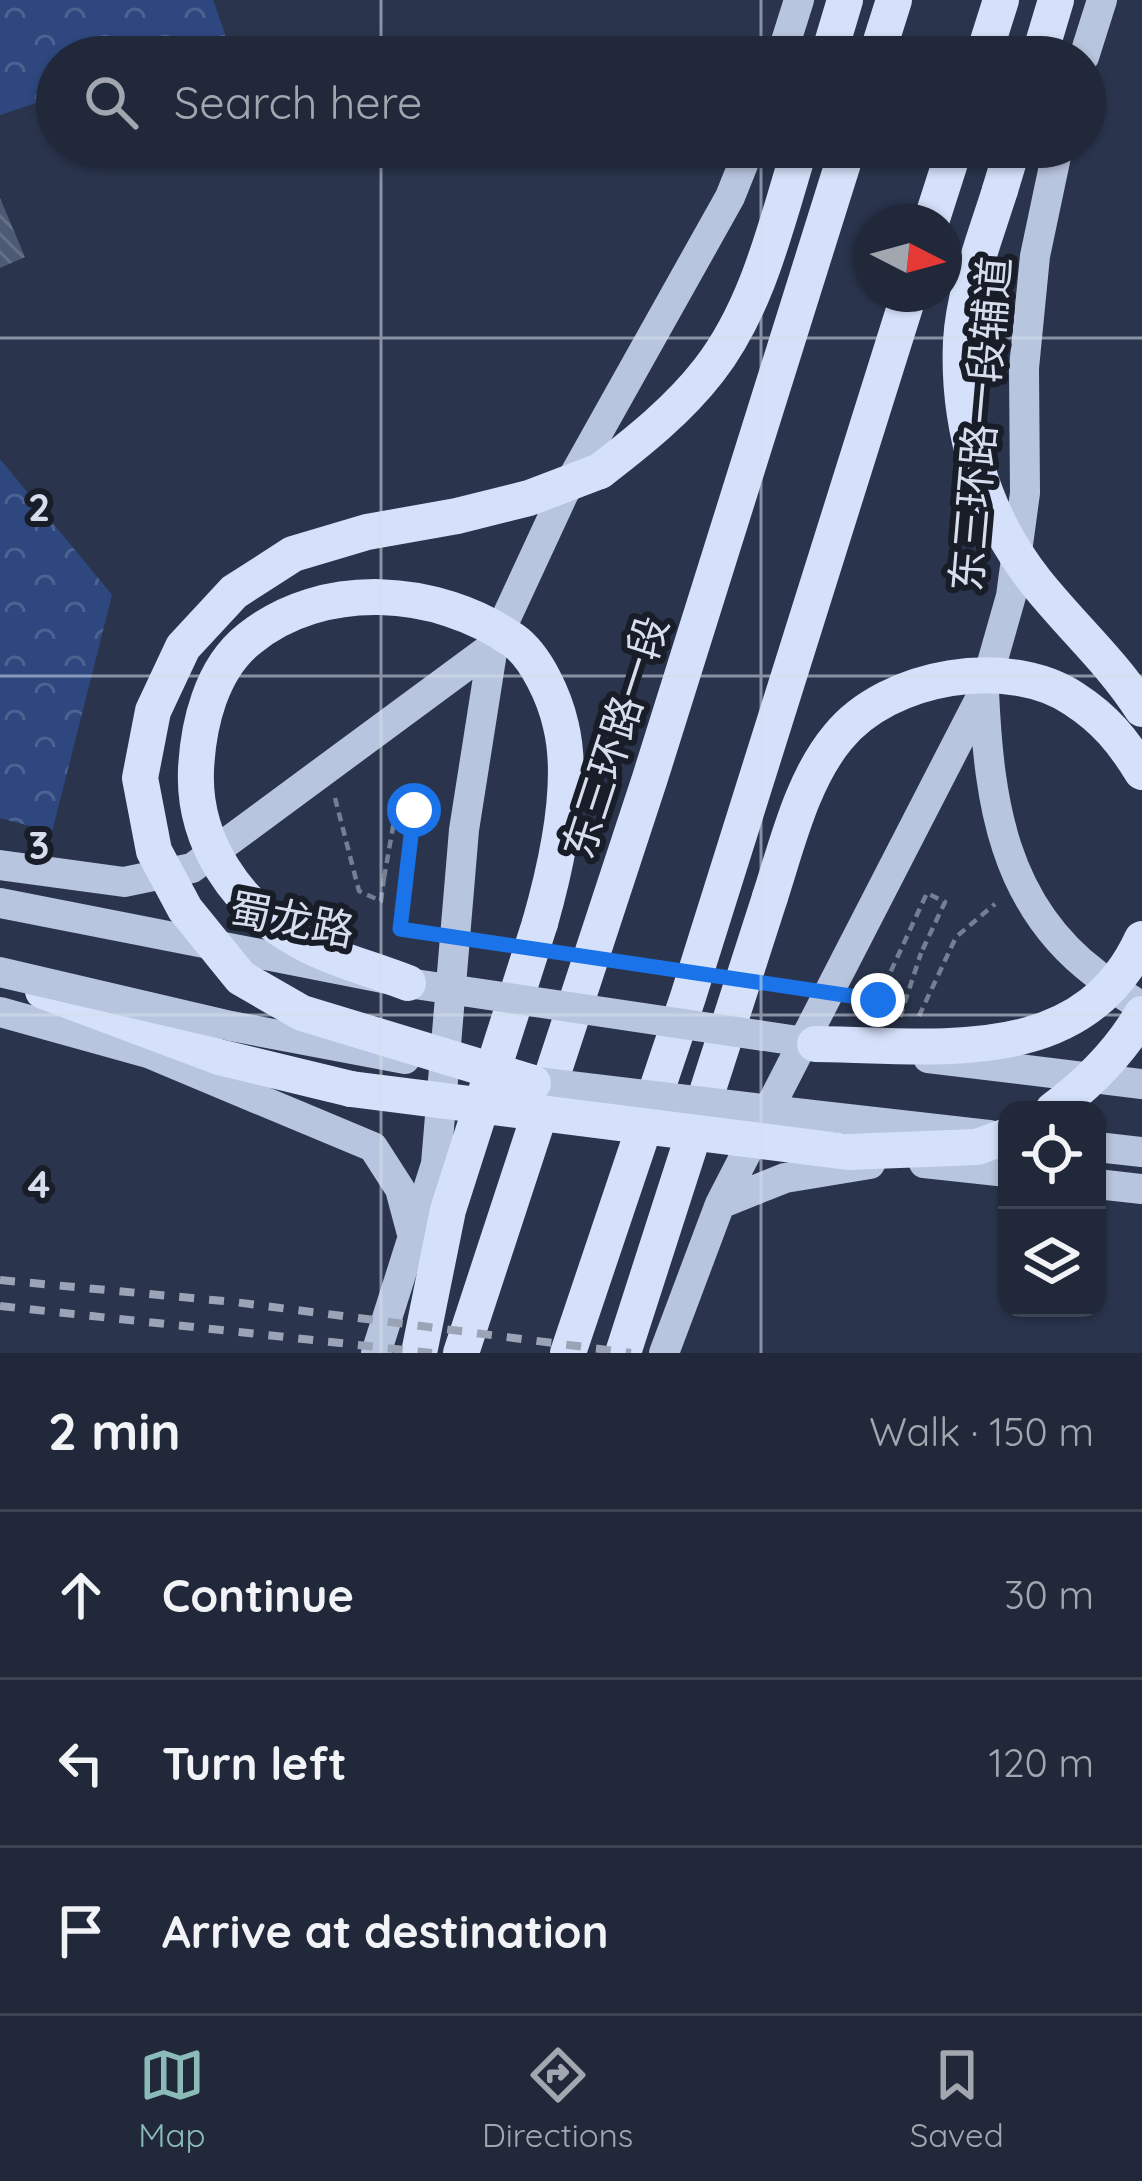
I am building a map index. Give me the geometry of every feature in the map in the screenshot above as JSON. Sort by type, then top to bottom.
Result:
[{"type":"highway","points":[[834,36],[845,0]]},
{"type":"highway","points":[[883,36],[894,0]]},
{"type":"highway","points":[[990,36],[1001,0]]},
{"type":"highway","points":[[1046,36],[1056,0]]},
{"type":"highway","points":[[532,1083],[302,1013],[241,978],[185,909],[154,851],[140,778],[153,711],[183,647],[234,592],[293,554],[367,532],[457,517],[529,498],[600,471],[650,433],[710,370],[748,305],[793,168]]},
{"type":"highway","name":"东三环路一段","points":[[461,1353],[650,778],[841,168]]},
{"type":"highway","points":[[938,204],[949,168]]},
{"type":"highway","points":[[1006,168],[974,274],[961,339],[964,400],[976,466],[999,526],[1035,580],[1102,654],[1142,709]]},
{"type":"highway","points":[[568,1353],[688,998],[903,312]]},
{"type":"highway","points":[[408,983],[298,940],[246,900],[213,855],[195,799],[197,744],[214,684],[246,640],[286,616],[334,600],[398,596],[458,611],[516,642],[543,679],[562,727],[564,801],[555,871],[448,1210],[419,1353]]},
{"type":"highway","points":[[623,1353],[770,897],[812,783],[838,736],[881,700],[924,682],[964,675],[1023,681],[1070,696],[1115,730],[1142,772]]},
{"type":"highway","points":[[815,1044],[966,1046],[1036,1036],[1090,1008],[1130,965],[1142,939]]},
{"type":"highway","points":[[0,973],[219,1057],[351,1089],[848,1152],[977,1148],[998,1140]]},
{"type":"highway","points":[[1065,1101],[1126,1042],[1142,1010]]},
{"type":"main road","points":[[788,36],[799,0]]},
{"type":"main road","points":[[1091,36],[1102,0]]},
{"type":"main road","points":[[376,1353],[436,1164],[464,830],[493,646],[563,495],[730,197],[742,168]]},
{"type":"main road","name":"东三环路一段辅道","points":[[664,1353],[720,1204],[984,691],[1011,596],[1025,493],[1024,368],[1035,256],[1054,168]]},
{"type":"main road","points":[[0,865],[124,882],[192,868],[493,646]]},
{"type":"main road","points":[[984,691],[988,773],[1004,846],[1031,905],[1073,956],[1142,1010]]},
{"type":"main road","name":"蜀龙路","points":[[0,903],[408,983],[815,1044],[1142,1084]]},
{"type":"main road","points":[[0,973],[231,1026],[532,1083],[998,1135]]},
{"type":"main road","points":[[0,1012],[148,1053],[373,1148],[400,1189],[412,1234]]},
{"type":"main road","points":[[1106,1148],[1142,1152]]},
{"type":"main road","points":[[720,1204],[785,1178],[852,1164],[944,1163],[998,1171]]},
{"type":"main road","points":[[1106,1185],[1142,1190]]},
{"type":"path","points":[[335,798],[359,891],[381,901],[396,809],[414,810],[400,929],[878,1000],[927,893],[945,902],[921,953],[899,1019],[912,1030],[956,937],[995,904]]},
{"type":"green space","points":[[0,0],[213,0],[226,36],[36,36],[36,103],[0,115]]},
{"type":"green space","points":[[0,459],[112,595],[52,832],[0,818]]},
{"type":"building","points":[[0,198],[25,257],[0,268]]},
{"type":"railway","points":[[0,1280],[234,1302],[631,1353]]},
{"type":"railway","points":[[0,1306],[432,1353]]},
{"type":"route","points":[[414,810],[400,929],[878,1000]]}]
